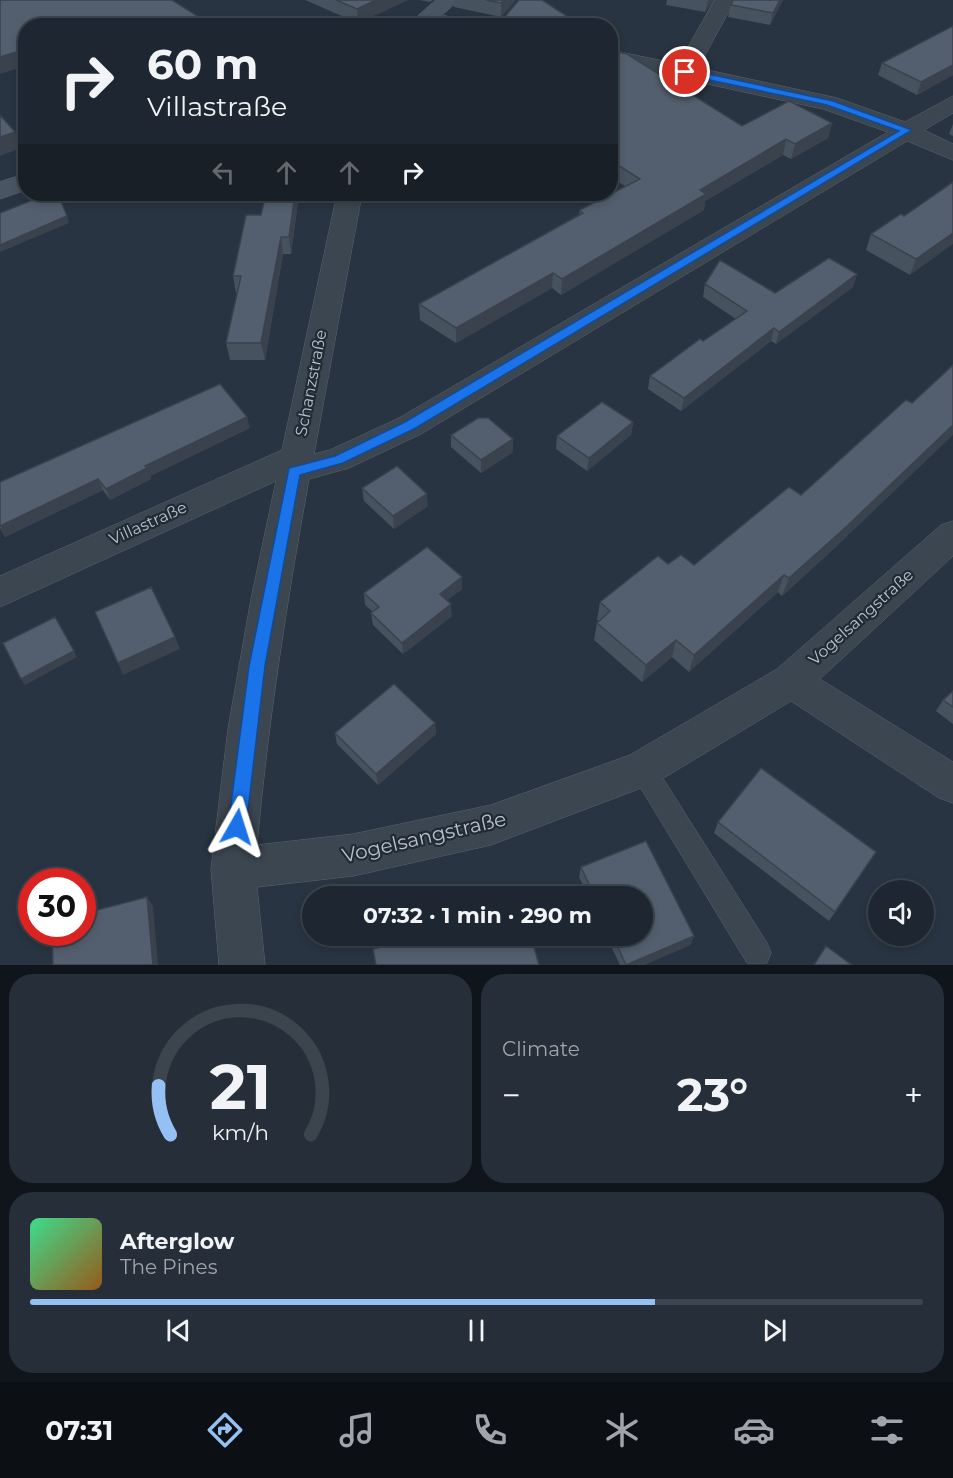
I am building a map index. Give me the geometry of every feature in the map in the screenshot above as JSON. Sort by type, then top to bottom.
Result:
[{"type":"street","points":[[428,18],[449,0]]},
{"type":"street","points":[[685,72],[725,0]]},
{"type":"street","points":[[618,58],[829,103],[907,130],[953,153]]},
{"type":"street","name":"Villastraße","points":[[0,592],[295,464],[338,460],[410,426],[953,103]]},
{"type":"street","points":[[0,191],[18,184]]},
{"type":"street","name":"Schanzstraße","points":[[242,965],[233,868],[243,764],[257,666],[348,201]]},
{"type":"street","name":"Vogelsangstraße","points":[[233,868],[353,855],[491,825],[643,769],[791,681],[953,535]]},
{"type":"street","points":[[791,681],[953,783]]},
{"type":"lane","points":[[643,769],[757,952]]},
{"type":"building","points":[[0,0],[172,0],[200,18],[18,18],[18,51],[0,57]]},
{"type":"building","points":[[336,0],[376,0],[357,9]]},
{"type":"building","points":[[486,0],[504,0],[501,3]]},
{"type":"building","points":[[519,0],[542,0],[570,18],[504,18]]},
{"type":"building","points":[[733,0],[780,0],[773,13],[731,5]]},
{"type":"building","points":[[953,26],[953,65],[921,82],[882,63]]},
{"type":"building","points":[[618,52],[627,54],[742,126],[789,101],[832,123],[795,144],[786,139],[700,190],[706,194],[562,279],[553,273],[456,328],[419,304],[583,213],[580,210],[597,201],[618,201],[618,190],[640,179],[618,165]]},
{"type":"building","points":[[0,115],[15,132],[0,137]]},
{"type":"building","points":[[953,182],[953,233],[916,259],[871,234],[901,214],[904,216]]},
{"type":"building","points":[[30,201],[61,201],[67,216],[0,245],[0,213]]},
{"type":"building","points":[[264,201],[294,201],[289,237],[281,237],[261,343],[226,343],[241,276],[233,276],[246,215],[261,215]]},
{"type":"building","points":[[829,258],[857,274],[779,332],[774,328],[684,398],[650,376],[700,339],[703,341],[747,311],[705,284],[720,260],[775,293]]},
{"type":"building","points":[[953,365],[953,425],[789,578],[784,575],[694,655],[676,640],[646,665],[597,623],[610,611],[600,602],[658,556],[668,564],[681,555],[694,565],[789,487],[801,495],[906,400],[912,403]]},
{"type":"building","points":[[220,384],[247,417],[145,466],[147,468],[106,489],[98,479],[0,526],[0,482]]},
{"type":"building","points":[[602,402],[633,422],[589,458],[557,436]]},
{"type":"building","points":[[478,418],[488,418],[513,439],[481,460],[451,435]]},
{"type":"building","points":[[397,466],[427,494],[393,516],[362,488]]},
{"type":"building","points":[[427,547],[462,577],[440,594],[451,604],[402,643],[371,613],[379,607],[364,593]]},
{"type":"building","points":[[151,587],[175,637],[118,663],[95,612]]},
{"type":"building","points":[[55,617],[74,651],[21,679],[3,643]]},
{"type":"building","points":[[394,684],[435,723],[376,774],[335,733]]},
{"type":"building","points":[[953,691],[953,707],[943,700]]},
{"type":"building","points":[[761,768],[876,852],[835,912],[718,822]]},
{"type":"building","points":[[646,841],[694,936],[626,965],[617,946],[653,946],[653,886],[590,886],[581,867]]},
{"type":"building","points":[[147,897],[153,965],[53,965],[52,946],[96,946],[96,910]]},
{"type":"building","points":[[385,946],[534,946],[539,965],[376,965],[373,949]]},
{"type":"building","points":[[826,946],[852,965],[814,965]]},
{"type":"route","points":[[237,827],[243,764],[257,666],[294,471],[338,460],[410,426],[907,130],[858,112],[800,95],[685,72]]}]
